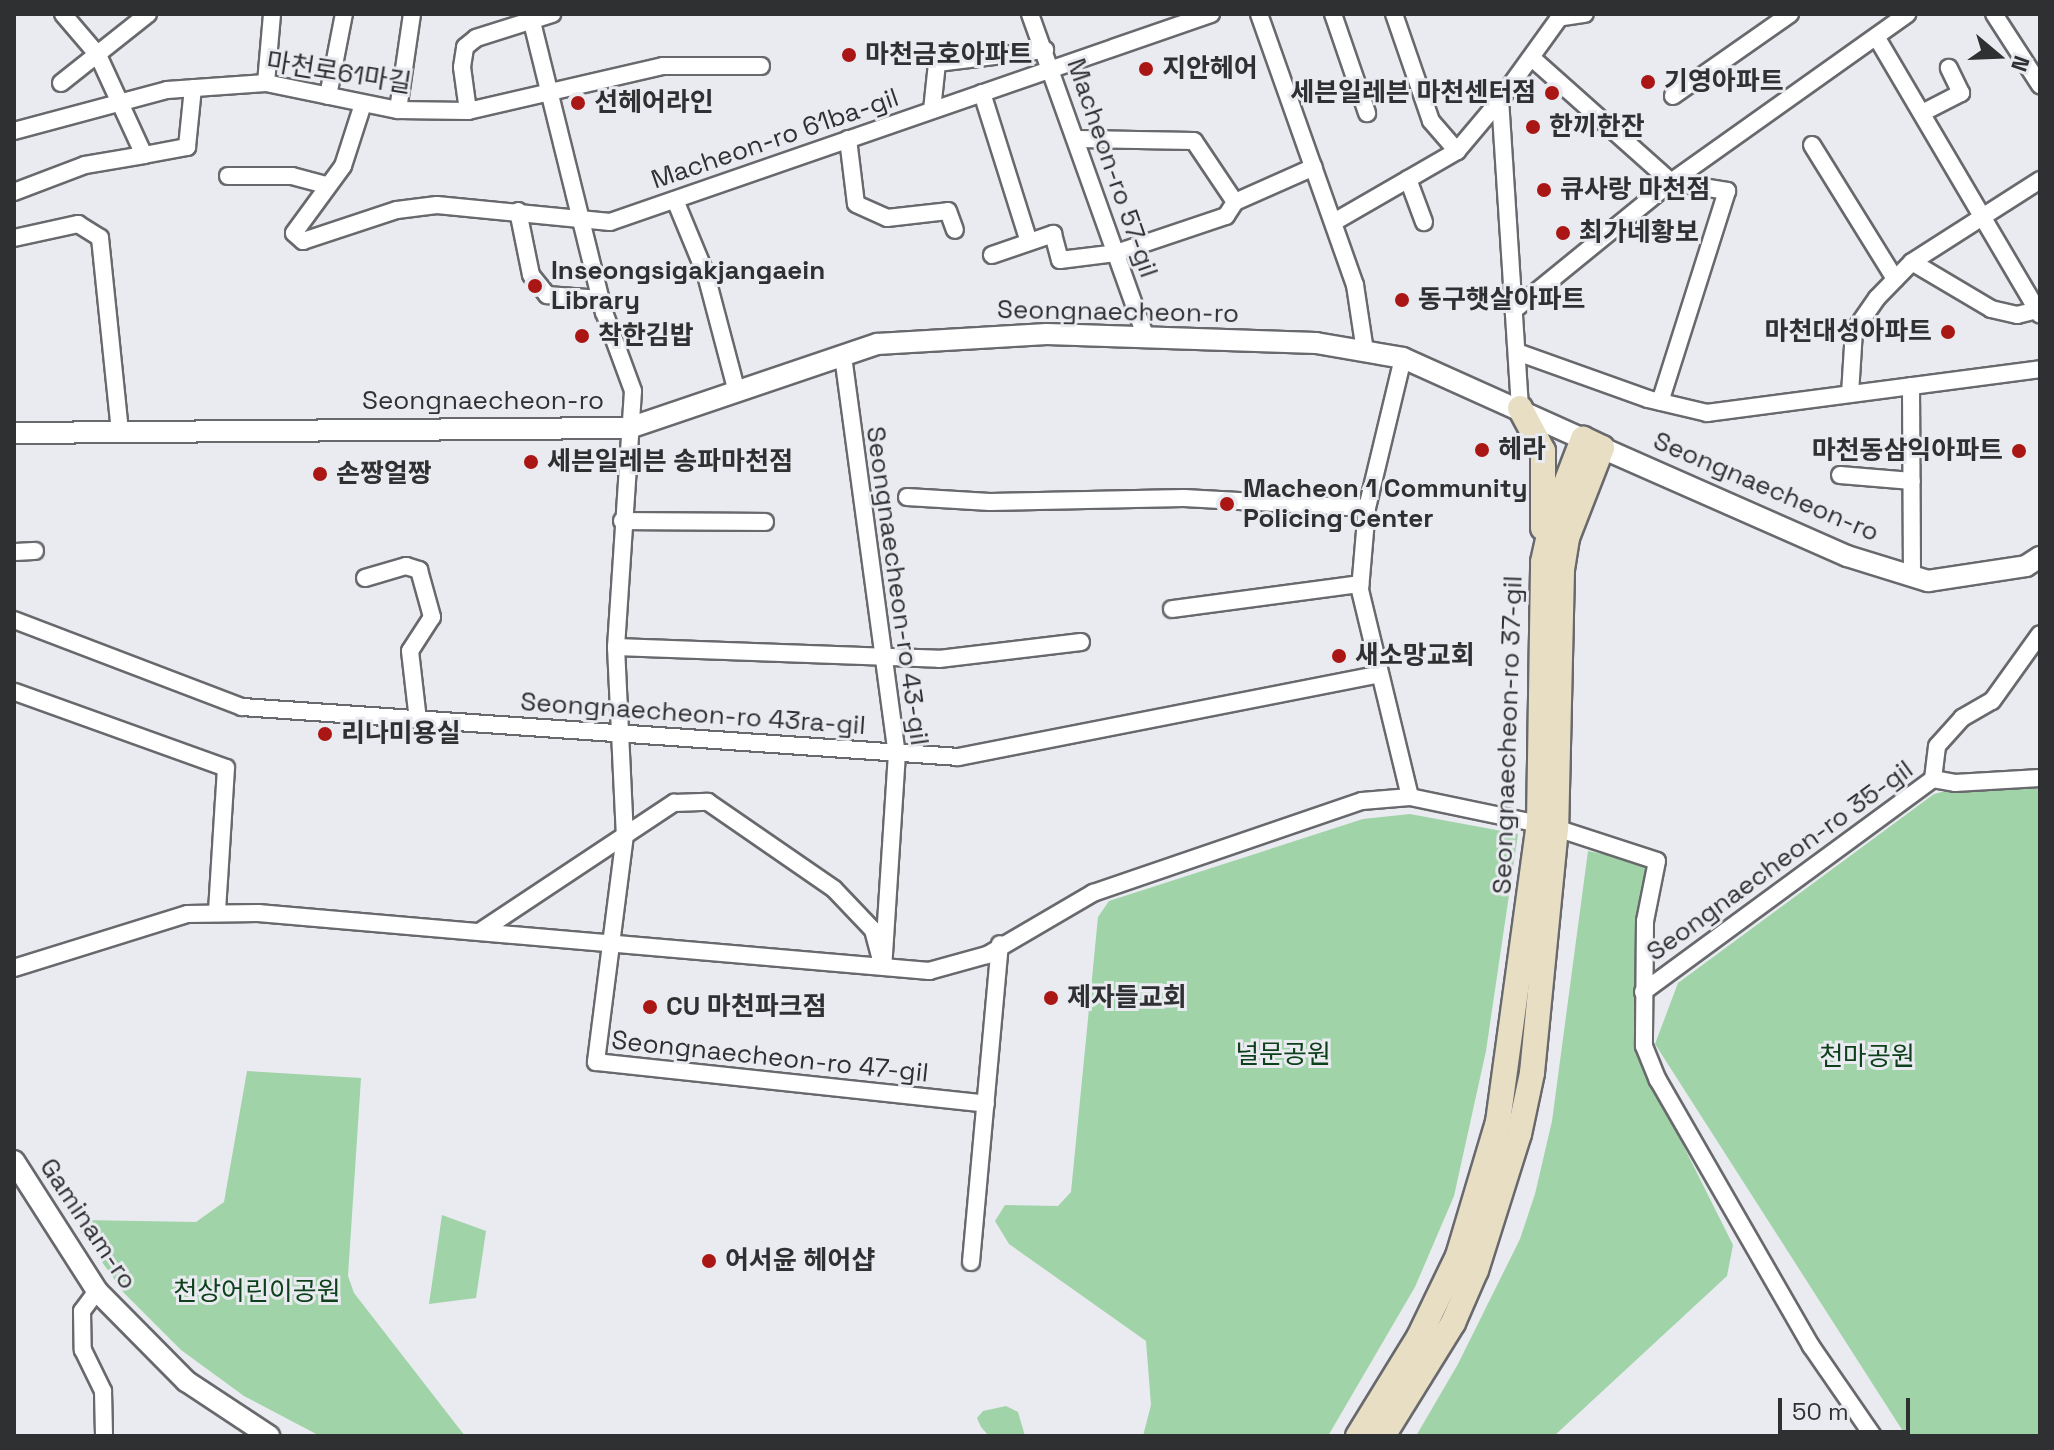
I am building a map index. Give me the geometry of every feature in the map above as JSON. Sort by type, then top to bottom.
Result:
[{"type":"main road","points":[[1520,408],[1543,451],[1541,522],[1547,539]]},
{"type":"main road","name":"Seongnaecheon-ro 37-gil","points":[[1358,1436],[1419,1337],[1483,1186],[1511,1058],[1548,826],[1547,539],[1592,443]]},
{"type":"main road","name":"Seongnaecheon-ro 37-gil","points":[[1383,1436],[1453,1323],[1476,1270],[1519,1134],[1532,1073],[1562,570],[1567,538],[1592,443]]},
{"type":"street","points":[[63,14],[98,55],[124,103],[144,155]]},
{"type":"street","points":[[61,83],[148,14]]},
{"type":"street","points":[[266,83],[272,14]]},
{"type":"street","points":[[328,96],[344,14]]},
{"type":"street","points":[[398,110],[412,14]]},
{"type":"street","points":[[468,111],[462,67],[465,47],[476,38],[531,18],[552,14]]},
{"type":"street","name":"Macheon-ro 57-gil","points":[[1030,14],[1052,68],[1146,338]]},
{"type":"street","name":"Macheon-ro 61ba-gil","points":[[325,185],[294,233],[303,241],[397,210],[437,205],[610,222],[1211,14]]},
{"type":"street","points":[[1259,14],[1355,285],[1365,351]]},
{"type":"street","points":[[1333,14],[1367,113]]},
{"type":"street","points":[[1394,14],[1431,121],[1457,151]]},
{"type":"street","points":[[1334,222],[1457,151],[1500,100],[1562,16],[1585,14]]},
{"type":"street","points":[[1673,96],[1790,14]]},
{"type":"street","points":[[1514,310],[1671,182],[1907,14]]},
{"type":"street","points":[[1994,14],[2040,85]]},
{"type":"street","name":"Seongnaecheon-ro 47-gil","points":[[531,18],[579,220],[601,299],[633,391],[616,647],[625,835],[596,1062],[986,1104]]},
{"type":"street","points":[[1877,38],[2038,307],[2017,315],[1991,309],[1912,262]]},
{"type":"street","points":[[932,110],[937,63],[1045,50]]},
{"type":"street","points":[[1532,58],[1671,182],[1727,191],[1660,402]]},
{"type":"street","name":"마천로61마길","points":[[16,128],[193,88],[266,83],[398,110],[468,111],[549,96],[663,66],[761,66]]},
{"type":"street","points":[[1922,113],[1961,93],[1949,68]]},
{"type":"street","points":[[14,192],[85,165],[187,147],[193,88]]},
{"type":"street","points":[[982,93],[1028,239]]},
{"type":"street","points":[[1500,100],[1520,408]]},
{"type":"street","points":[[228,176],[292,176],[325,185],[343,166],[363,104]]},
{"type":"street","points":[[848,139],[856,204],[887,218],[948,211],[955,230]]},
{"type":"street","points":[[1077,139],[1194,141],[1235,202]]},
{"type":"street","points":[[1812,145],[1895,279]]},
{"type":"street","points":[[992,255],[1028,239],[1053,234],[1060,260],[1116,253],[1226,216],[1235,202],[1314,167]]},
{"type":"street","points":[[1408,179],[1424,222]]},
{"type":"street","points":[[1850,394],[1848,369],[1854,331],[1895,279],[1912,262],[1982,214],[2040,180]]},
{"type":"street","points":[[675,200],[706,275],[737,392]]},
{"type":"street","points":[[518,211],[531,275],[547,295],[601,299]]},
{"type":"street","points":[[14,238],[78,224],[100,238],[120,431]]},
{"type":"street","name":"Seongnaecheon-ro","points":[[14,433],[629,428],[877,344],[1047,334],[1316,343],[1403,358],[1847,556],[1928,581],[2026,566],[2040,557]]},
{"type":"street","points":[[1517,352],[1660,402],[1707,413],[2040,369]]},
{"type":"street","name":"Seongnaecheon-ro 43-gil","points":[[843,356],[887,658],[897,753],[883,967]]},
{"type":"street","points":[[1403,358],[1367,508],[1360,584],[1377,675],[1410,797]]},
{"type":"street","points":[[1911,386],[1912,576]]},
{"type":"street","points":[[1840,475],[1912,481]]},
{"type":"street","points":[[907,497],[990,502],[1184,498],[1367,508]]},
{"type":"street","points":[[622,521],[765,522]]},
{"type":"street","points":[[14,552],[35,551]]},
{"type":"street","points":[[365,578],[406,566],[419,570],[432,617],[410,651],[418,720]]},
{"type":"street","points":[[1172,609],[1360,584]]},
{"type":"street","name":"Seongnaecheon-ro 43ra-gil","points":[[14,620],[242,707],[958,757],[1377,675]]},
{"type":"street","name":"Seongnaecheon-ro 35-gil","points":[[1873,1436],[1811,1346],[1658,1080],[1644,1046],[1643,992],[1933,779],[1937,746],[1962,718],[1992,701],[2040,634]]},
{"type":"street","points":[[616,647],[939,659],[1081,642]]},
{"type":"street","points":[[15,692],[226,768],[217,913]]},
{"type":"street","points":[[1933,779],[1955,783],[2040,778]]},
{"type":"street","points":[[14,968],[103,936],[187,914],[217,913],[481,931],[929,971],[987,955],[1000,944],[1093,893],[1362,801],[1410,797],[1548,826],[1657,861],[1645,921],[1643,992]]},
{"type":"street","points":[[481,931],[674,803],[708,802],[834,889],[873,930],[883,967]]},
{"type":"street","points":[[971,1262],[1000,944]]},
{"type":"street","name":"Gaminam-ro","points":[[14,1161],[97,1291],[186,1381],[269,1436]]},
{"type":"street","points":[[97,1291],[82,1311],[83,1350],[103,1391],[104,1436]]},
{"type":"green space","name":"천마공원","points":[[2040,783],[2040,1436],[1906,1436],[1655,1044],[1678,983],[1934,794],[1969,785]]},
{"type":"green space","name":"널문공원","points":[[1410,814],[1518,834],[1486,1051],[1454,1196],[1415,1287],[1328,1436],[1143,1436],[1151,1405],[1146,1341],[1009,1244],[995,1221],[1005,1205],[1058,1206],[1071,1192],[1098,917],[1109,901],[1363,819]]},
{"type":"green space","points":[[1588,851],[1649,864],[1637,922],[1634,1047],[1733,1245],[1727,1276],[1554,1436],[1416,1436],[1458,1364],[1520,1239],[1535,1194],[1552,1121]]},
{"type":"green space","name":"천상어린이공원","points":[[247,1071],[361,1078],[348,1276],[354,1293],[465,1436],[320,1436],[244,1396],[181,1350],[124,1293],[78,1228],[82,1220],[196,1222],[224,1202]]},
{"type":"green space","points":[[442,1215],[486,1231],[476,1298],[429,1304]]},
{"type":"green space","points":[[1006,1406],[1018,1412],[1025,1436],[989,1436],[981,1427],[977,1418],[983,1411]]},
{"type":"place","name":"마천금호아파트","points":[[849,55]]},
{"type":"place","name":"지안헤어","points":[[1146,69]]},
{"type":"place","name":"기영아파트","points":[[1648,82]]},
{"type":"place","name":"세븐일레븐 마천센터점","points":[[1552,93]]},
{"type":"place","name":"선헤어라인","points":[[578,103]]},
{"type":"place","name":"한끼한잔","points":[[1533,127]]},
{"type":"place","name":"큐사랑 마천점","points":[[1544,190]]},
{"type":"place","name":"최가네황보","points":[[1563,233]]},
{"type":"place","name":"Inseongsigakjangaein Library","points":[[535,286]]},
{"type":"place","name":"동구햇살아파트","points":[[1402,300]]},
{"type":"place","name":"마천대성아파트","points":[[1948,332]]},
{"type":"place","name":"착한김밥","points":[[582,336]]},
{"type":"place","name":"헤라","points":[[1482,450]]},
{"type":"place","name":"마천동삼익아파트","points":[[2019,451]]},
{"type":"place","name":"세븐일레븐 송파마천점","points":[[531,462]]},
{"type":"place","name":"손짱얼짱","points":[[320,474]]},
{"type":"place","name":"Macheon 1 Community Policing Center","points":[[1227,504]]},
{"type":"place","name":"새소망교회","points":[[1339,656]]},
{"type":"place","name":"리나미용실","points":[[325,734]]},
{"type":"place","name":"제자들교회","points":[[1051,998]]},
{"type":"place","name":"CU 마천파크점","points":[[650,1007]]},
{"type":"place","name":"어서윤 헤어샵","points":[[709,1261]]}]
